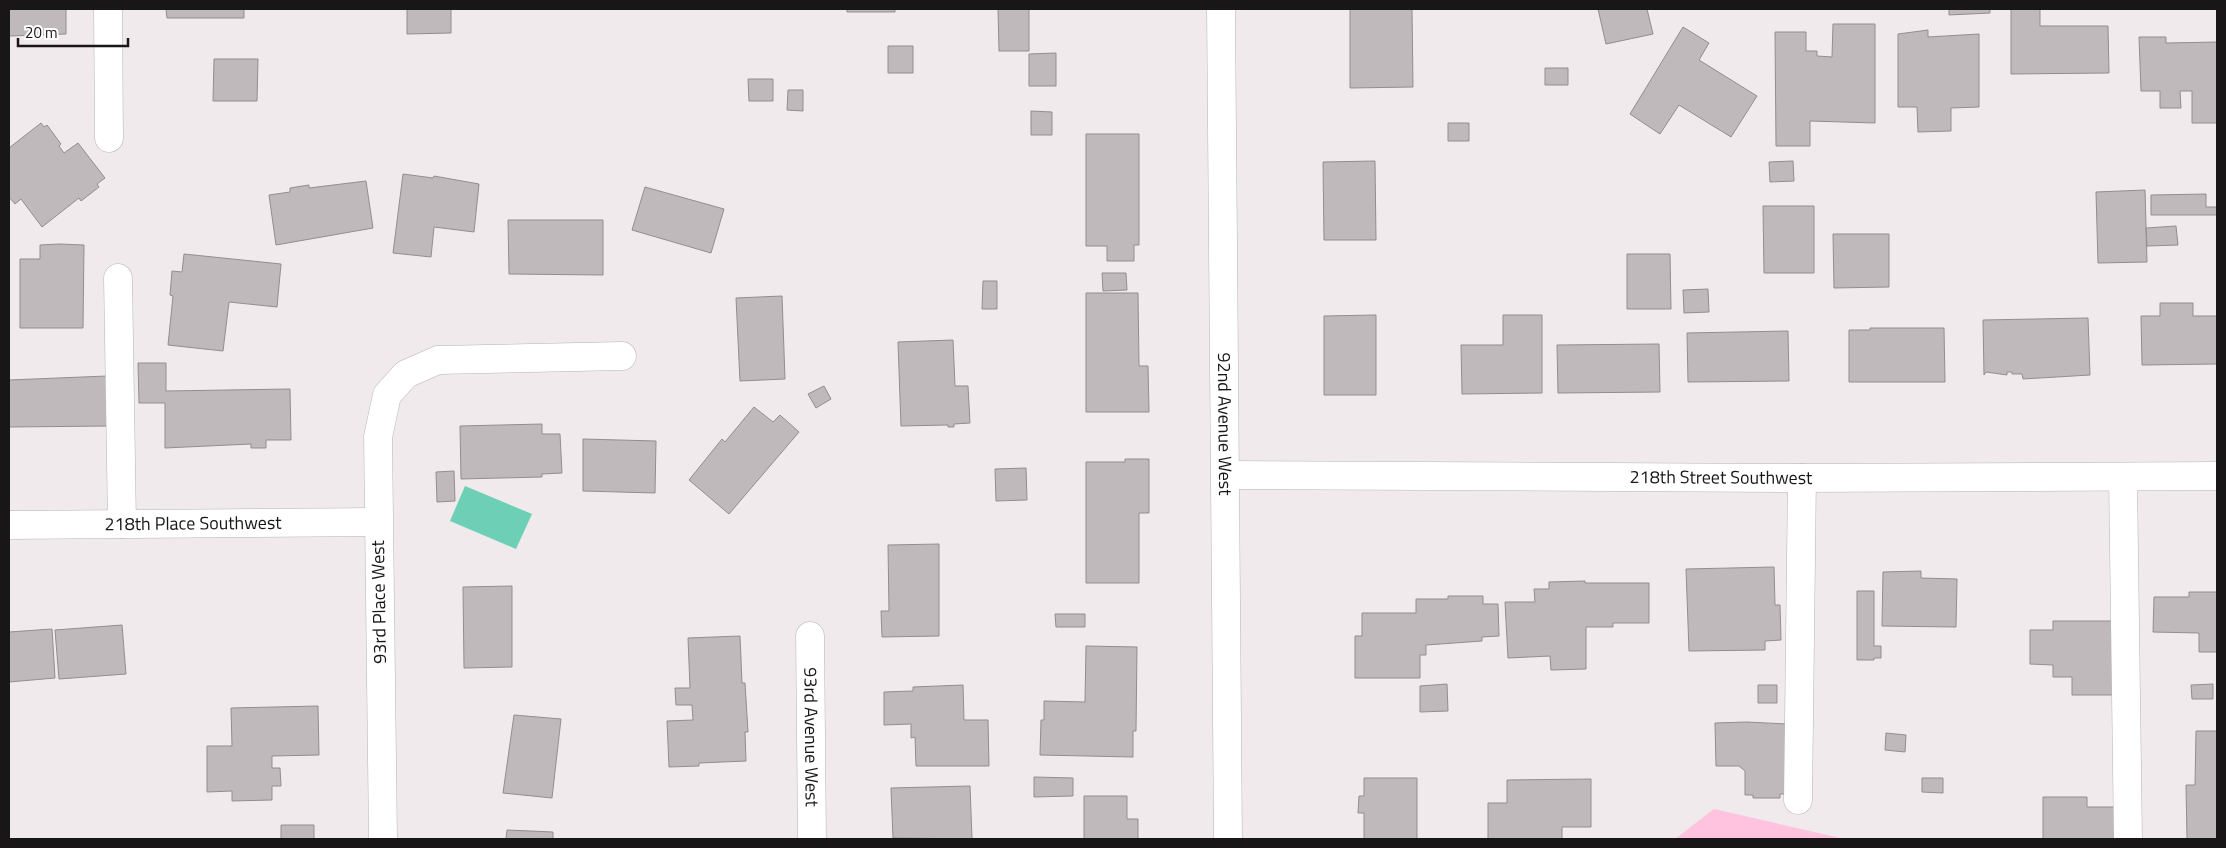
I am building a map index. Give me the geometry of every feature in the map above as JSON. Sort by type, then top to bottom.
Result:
[{"type":"street","points":[[108,9],[109,138]]},
{"type":"street","name":"92nd Avenue West","points":[[1221,9],[1228,839]]},
{"type":"street","points":[[118,278],[122,524]]},
{"type":"street","name":"93rd Place West","points":[[383,839],[378,437],[387,395],[406,374],[438,360],[622,356]]},
{"type":"street","name":"218th Street Southwest","points":[[1226,475],[1802,478],[2217,476]]},
{"type":"street","points":[[2123,477],[2128,839]]},
{"type":"street","points":[[1798,800],[1802,478]]},
{"type":"street","name":"218th Place Southwest","points":[[9,525],[378,522]]},
{"type":"street","name":"93rd Avenue West","points":[[810,636],[812,839]]},
{"type":"shaded area","points":[[465,486],[532,514],[516,549],[450,521]]},
{"type":"shaded area","points":[[1714,809],[1845,839],[1675,839]]},
{"type":"building","points":[[9,9],[66,9],[66,34],[9,36]]},
{"type":"building","points":[[166,9],[244,9],[244,18],[167,18]]},
{"type":"building","points":[[407,9],[451,9],[451,33],[407,34]]},
{"type":"building","points":[[847,9],[895,9],[895,12],[847,12]]},
{"type":"building","points":[[998,9],[1029,9],[1029,51],[999,51]]},
{"type":"building","points":[[1350,9],[1412,9],[1413,87],[1350,88]]},
{"type":"building","points":[[1598,9],[1647,9],[1653,34],[1606,44]]},
{"type":"building","points":[[1949,9],[1990,9],[1990,13],[1949,15]]},
{"type":"building","points":[[2011,9],[2040,9],[2040,26],[2108,26],[2109,73],[2011,74]]},
{"type":"building","points":[[1833,24],[1875,24],[1875,123],[1810,121],[1810,146],[1776,146],[1775,32],[1806,32],[1806,51],[1817,51],[1817,56],[1832,57]]},
{"type":"building","points":[[1683,27],[1709,43],[1699,60],[1757,96],[1731,137],[1679,105],[1660,134],[1630,114]]},
{"type":"building","points":[[1928,30],[1928,37],[1979,34],[1979,107],[1951,108],[1951,131],[1918,132],[1917,107],[1898,107],[1898,34]]},
{"type":"building","points":[[2139,37],[2166,37],[2166,43],[2217,42],[2217,123],[2192,123],[2192,91],[2180,91],[2181,108],[2160,108],[2160,91],[2141,91]]},
{"type":"building","points":[[888,46],[913,46],[913,73],[888,73]]},
{"type":"building","points":[[1056,53],[1056,86],[1029,86],[1029,54]]},
{"type":"building","points":[[214,59],[258,59],[257,101],[213,101]]},
{"type":"building","points":[[1545,68],[1568,68],[1568,85],[1545,85]]},
{"type":"building","points":[[748,79],[773,79],[773,101],[749,101]]},
{"type":"building","points":[[788,90],[803,90],[803,111],[787,110]]},
{"type":"building","points":[[1031,111],[1052,112],[1052,135],[1031,135]]},
{"type":"building","points":[[41,123],[44,127],[47,125],[61,144],[59,146],[64,153],[78,143],[105,178],[97,184],[99,187],[81,201],[79,198],[42,227],[21,199],[15,204],[9,197],[9,148]]},
{"type":"building","points":[[1448,123],[1469,123],[1469,141],[1448,141]]},
{"type":"building","points":[[1086,134],[1139,134],[1139,245],[1134,245],[1134,261],[1107,261],[1107,246],[1086,246]]},
{"type":"building","points":[[1375,161],[1376,240],[1324,240],[1323,162]]},
{"type":"building","points":[[1793,161],[1794,181],[1770,182],[1769,162]]},
{"type":"building","points":[[403,174],[433,178],[434,176],[479,184],[474,232],[434,227],[431,257],[393,253]]},
{"type":"building","points":[[366,181],[373,228],[276,245],[269,195],[290,192],[290,188],[309,185],[309,188]]},
{"type":"building","points":[[645,187],[724,209],[711,253],[632,230]]},
{"type":"building","points":[[2145,190],[2147,262],[2098,263],[2096,192]]},
{"type":"building","points":[[2206,194],[2206,207],[2217,207],[2217,215],[2151,215],[2151,195]]},
{"type":"building","points":[[1763,206],[1814,206],[1814,273],[1764,273]]},
{"type":"building","points":[[508,220],[603,220],[603,275],[509,274]]},
{"type":"building","points":[[2176,226],[2178,245],[2147,246],[2146,228]]},
{"type":"building","points":[[1833,234],[1889,234],[1889,287],[1834,288]]},
{"type":"building","points":[[40,245],[84,245],[83,328],[20,328],[20,259],[40,259]]},
{"type":"building","points":[[184,254],[281,264],[277,307],[229,302],[223,351],[168,345],[173,296],[170,295],[172,271],[182,272]]},
{"type":"building","points":[[1627,254],[1670,254],[1671,309],[1627,309]]},
{"type":"building","points":[[1102,273],[1126,273],[1127,290],[1103,291]]},
{"type":"building","points":[[983,281],[997,281],[997,309],[982,309]]},
{"type":"building","points":[[1708,289],[1709,312],[1684,313],[1683,290]]},
{"type":"building","points":[[1086,293],[1138,293],[1139,366],[1148,366],[1149,412],[1086,412]]},
{"type":"building","points":[[782,296],[785,379],[740,381],[736,298]]},
{"type":"building","points":[[2160,303],[2193,303],[2193,316],[2217,316],[2217,364],[2142,365],[2141,316],[2160,316]]},
{"type":"building","points":[[1376,315],[1376,395],[1324,395],[1324,316]]},
{"type":"building","points":[[1503,315],[1542,315],[1542,393],[1462,394],[1461,345],[1503,345]]},
{"type":"building","points":[[2088,318],[2090,375],[2023,379],[2022,374],[2012,374],[2012,372],[2007,372],[2007,375],[1986,372],[1984,375],[1983,320]]},
{"type":"building","points":[[1870,328],[1944,328],[1945,382],[1849,382],[1849,330],[1870,330]]},
{"type":"building","points":[[1788,331],[1789,381],[1688,382],[1687,333]]},
{"type":"building","points":[[953,340],[955,386],[968,386],[970,423],[954,424],[954,427],[948,427],[948,425],[901,426],[898,342]]},
{"type":"building","points":[[1659,344],[1660,392],[1558,393],[1557,345]]},
{"type":"building","points":[[138,363],[166,363],[166,391],[290,389],[291,440],[266,440],[266,448],[251,448],[251,444],[165,448],[165,403],[139,403]]},
{"type":"building","points":[[107,376],[109,426],[9,427],[9,380]]},
{"type":"building","points":[[824,386],[831,399],[816,408],[808,394]]},
{"type":"building","points":[[754,407],[773,422],[780,415],[799,432],[729,514],[689,480],[722,439],[725,442]]},
{"type":"building","points":[[542,424],[542,434],[560,434],[562,473],[542,474],[542,477],[461,479],[460,426]]},
{"type":"building","points":[[583,439],[656,441],[655,493],[583,491]]},
{"type":"building","points":[[1125,459],[1149,459],[1149,513],[1139,513],[1139,583],[1086,583],[1086,462],[1125,462]]},
{"type":"building","points":[[1026,468],[1027,500],[996,501],[995,469]]},
{"type":"building","points":[[454,471],[455,501],[437,502],[436,472]]},
{"type":"building","points":[[939,544],[939,636],[882,637],[881,611],[889,611],[888,545]]},
{"type":"building","points":[[1774,567],[1775,605],[1780,605],[1781,640],[1765,641],[1765,650],[1689,651],[1686,569]]},
{"type":"building","points":[[1921,571],[1921,578],[1957,579],[1956,627],[1882,626],[1883,572]]},
{"type":"building","points":[[1585,581],[1585,583],[1649,583],[1649,623],[1613,623],[1613,627],[1586,627],[1586,669],[1551,670],[1550,656],[1508,658],[1505,602],[1535,602],[1534,589],[1549,589],[1549,582]]},
{"type":"building","points":[[512,586],[512,667],[464,668],[463,587]]},
{"type":"building","points":[[1857,591],[1874,591],[1874,646],[1881,646],[1881,658],[1857,660]]},
{"type":"building","points":[[2189,592],[2217,592],[2217,652],[2199,652],[2199,633],[2153,632],[2154,597],[2189,597]]},
{"type":"building","points":[[1448,596],[1483,596],[1483,604],[1498,604],[1499,636],[1482,637],[1482,641],[1426,645],[1426,655],[1420,655],[1420,678],[1355,678],[1355,636],[1362,636],[1362,613],[1416,613],[1416,599],[1448,599]]},
{"type":"building","points":[[1055,614],[1085,614],[1085,627],[1056,627]]},
{"type":"building","points":[[2053,621],[2113,621],[2115,695],[2072,695],[2072,677],[2053,677],[2053,665],[2030,664],[2030,630],[2053,630]]},
{"type":"building","points":[[122,625],[126,674],[59,679],[55,630]]},
{"type":"building","points":[[52,629],[55,678],[9,682],[9,632]]},
{"type":"building","points":[[740,636],[742,683],[745,683],[748,732],[745,732],[746,761],[699,763],[699,766],[669,767],[667,721],[693,720],[692,705],[676,705],[675,688],[690,688],[688,638]]},
{"type":"building","points":[[1086,646],[1137,647],[1136,731],[1133,731],[1133,757],[1040,755],[1041,720],[1044,720],[1044,701],[1085,702]]},
{"type":"building","points":[[1447,684],[1448,711],[1420,712],[1420,686]]},
{"type":"building","points":[[2213,684],[2213,699],[2192,699],[2191,685]]},
{"type":"building","points":[[963,685],[964,720],[988,720],[989,766],[916,766],[915,737],[911,738],[911,724],[884,725],[884,692],[913,691],[913,687]]},
{"type":"building","points":[[1758,685],[1777,685],[1777,703],[1758,703]]},
{"type":"building","points":[[318,706],[319,755],[272,756],[272,768],[280,768],[281,786],[272,786],[272,800],[232,801],[232,791],[207,792],[207,746],[232,746],[231,708]]},
{"type":"building","points":[[514,715],[561,719],[552,798],[503,793]]},
{"type":"building","points":[[1715,723],[1787,724],[1787,794],[1780,794],[1780,798],[1753,798],[1753,795],[1745,795],[1745,771],[1739,766],[1716,766]]},
{"type":"building","points":[[2196,731],[2217,731],[2217,839],[2187,839],[2186,785],[2195,785]]},
{"type":"building","points":[[1886,733],[1906,735],[1905,752],[1885,750]]},
{"type":"building","points":[[1034,777],[1073,778],[1073,796],[1034,797]]},
{"type":"building","points":[[1364,778],[1417,778],[1417,839],[1364,839],[1364,813],[1358,813],[1359,796],[1364,796]]},
{"type":"building","points":[[1922,778],[1943,778],[1943,793],[1922,792]]},
{"type":"building","points":[[1591,779],[1591,827],[1562,827],[1562,839],[1488,839],[1488,803],[1507,803],[1507,780]]},
{"type":"building","points":[[970,786],[972,839],[893,838],[891,788]]},
{"type":"building","points":[[1084,796],[1127,796],[1127,819],[1138,819],[1138,839],[1084,839]]},
{"type":"building","points":[[2043,797],[2087,797],[2087,807],[2115,807],[2116,839],[2043,839]]},
{"type":"building","points":[[281,825],[314,825],[314,839],[281,839]]},
{"type":"building","points":[[507,830],[553,832],[553,839],[506,839]]}]
